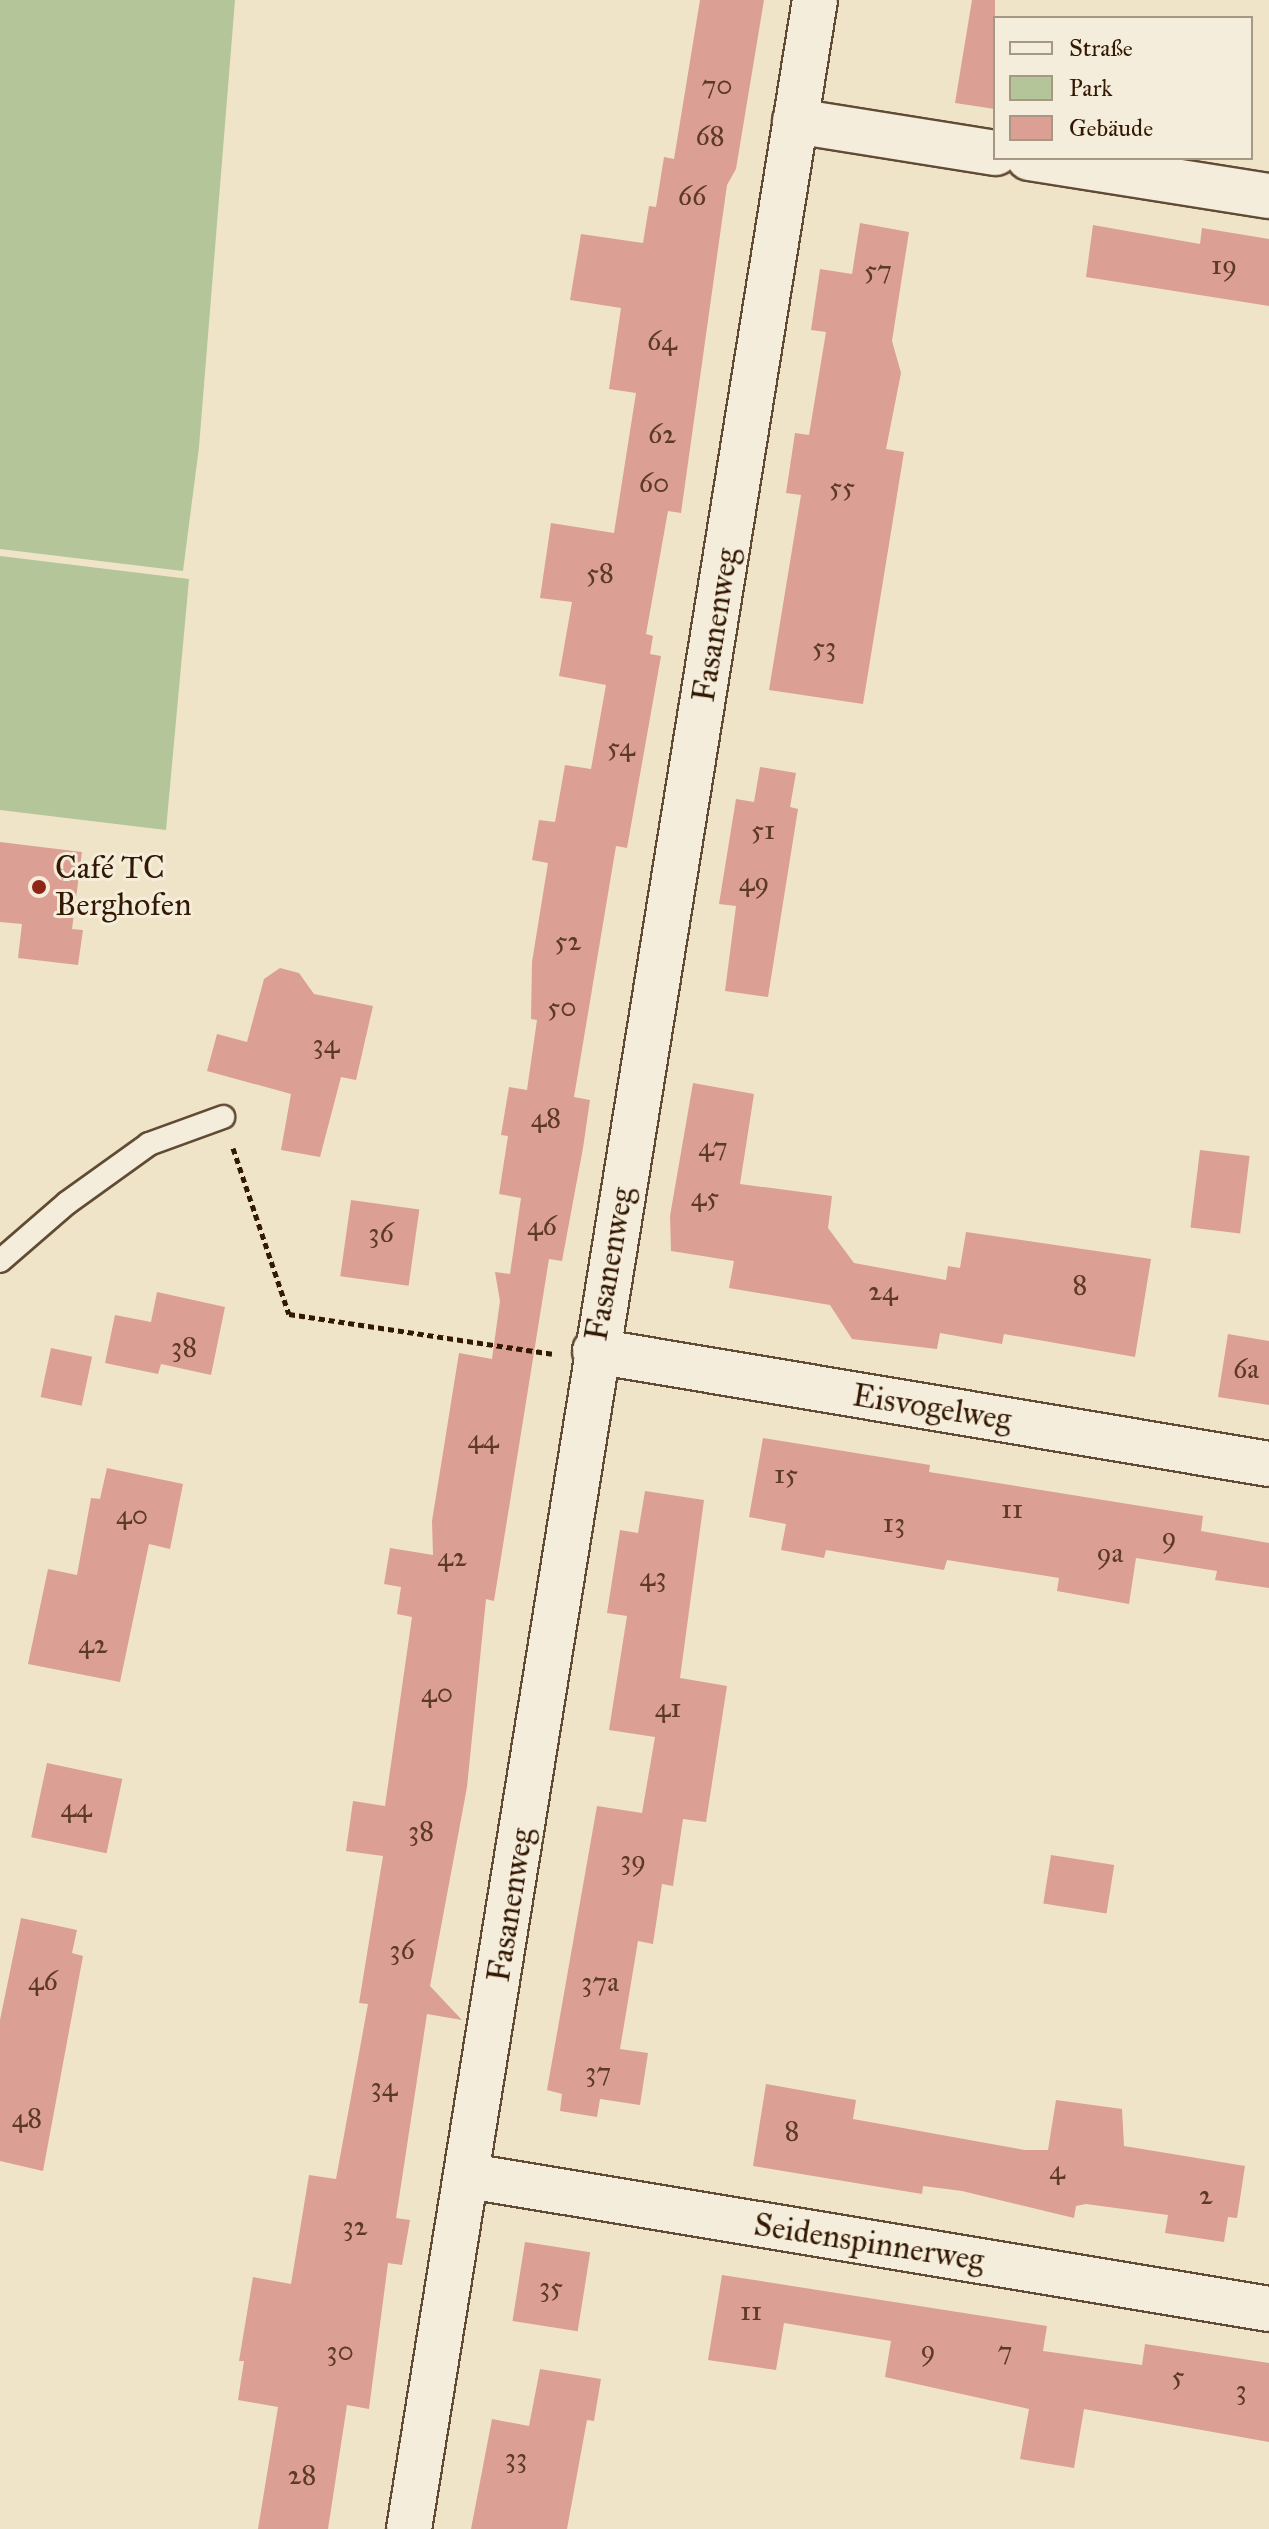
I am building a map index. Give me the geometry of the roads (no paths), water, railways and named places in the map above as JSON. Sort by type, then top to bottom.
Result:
[{"type":"street","name":"Fasanenweg","points":[[409,2529],[469,2176],[595,1351],[815,0]]},
{"type":"street","points":[[795,121],[993,153]]},
{"type":"street","points":[[1042,160],[1269,196]]},
{"type":"street","name":"Eisvogelweg","points":[[595,1351],[1269,1464]]},
{"type":"street","name":"Seidenspinnerweg","points":[[469,2176],[1269,2309]]},
{"type":"lane","points":[[0,1261],[67,1203],[149,1144],[223,1117]]},
{"type":"place","name":"Café TC Berghofen","points":[[39,887]]}]
